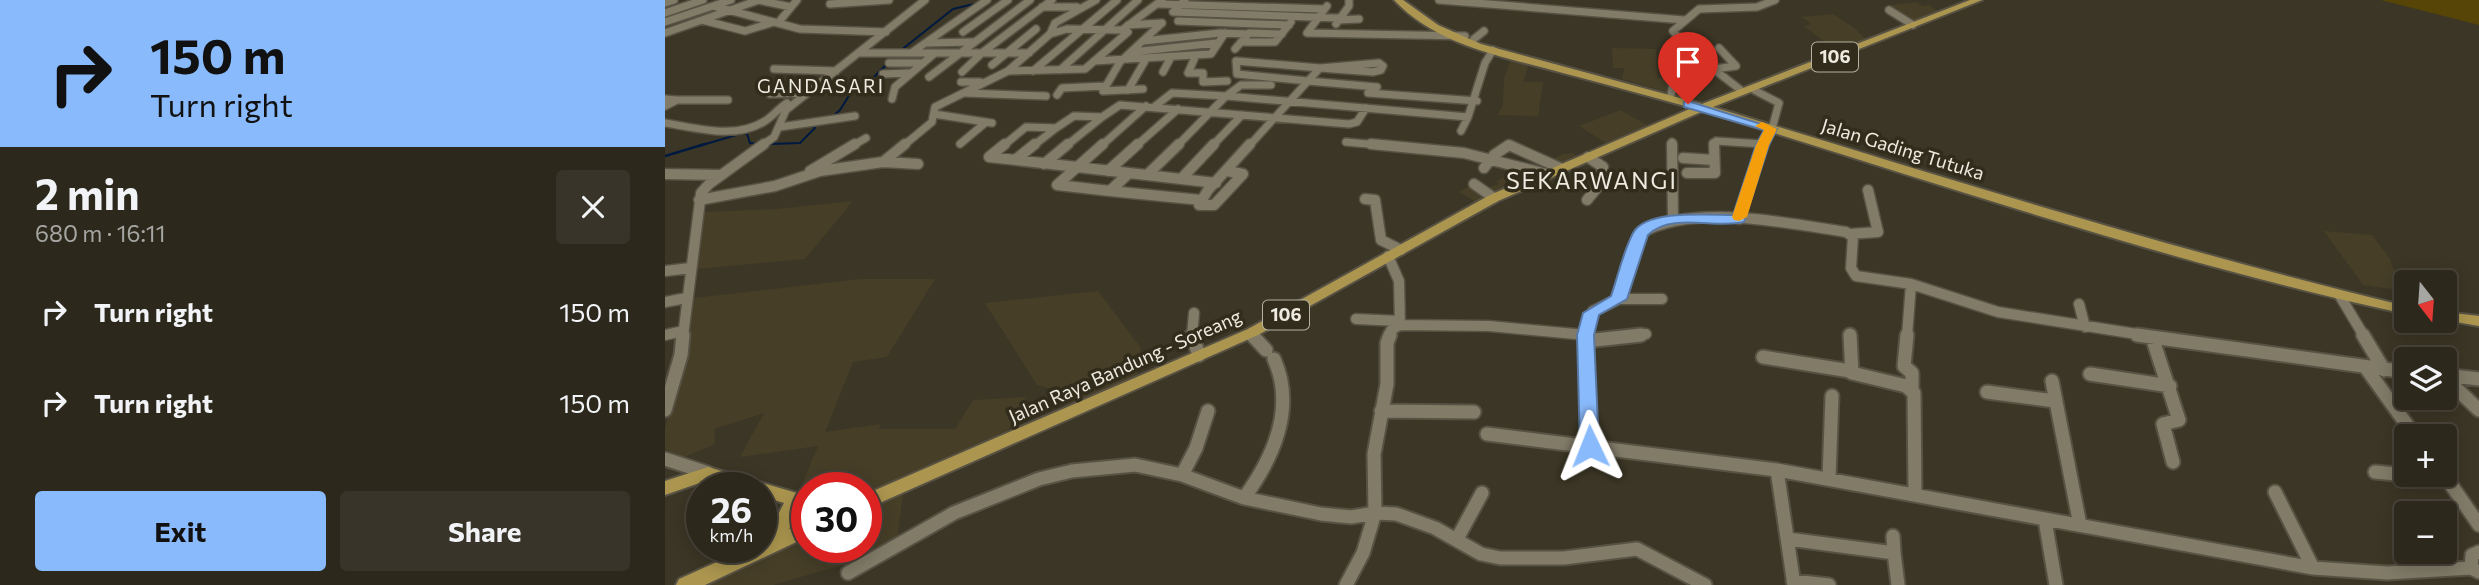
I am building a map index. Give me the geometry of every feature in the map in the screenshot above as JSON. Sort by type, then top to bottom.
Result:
[{"type":"main road","name":"Jalan Gading Tutuka","points":[[1398,0],[1419,16],[1493,50],[1671,95],[1706,107]]},
{"type":"main road","name":"Jalan Gading Tutuka","points":[[1405,0],[1424,15],[1466,37],[1556,66],[1706,107],[2340,296],[2394,307]]},
{"type":"main road","name":"Jalan Raya Bandung - Soreang","points":[[1897,33],[1978,0]]},
{"type":"main road","name":"Jalan Raya Bandung - Soreang","points":[[882,495],[1251,333],[1494,198],[1554,171],[1748,90],[1986,0]]},
{"type":"main road","name":"Jalan Gading Tutuka","points":[[2112,230],[2321,286],[2394,301]]},
{"type":"main road","points":[[2457,312],[2479,315]]},
{"type":"main road","points":[[2457,318],[2479,321]]},
{"type":"main road","points":[[665,488],[686,481]]},
{"type":"main road","points":[[777,537],[791,516]]},
{"type":"main road","points":[[686,585],[734,563]]},
{"type":"street","points":[[665,5],[674,0]]},
{"type":"street","points":[[665,13],[703,0]]},
{"type":"street","points":[[669,31],[759,0],[791,7]]},
{"type":"street","points":[[701,20],[745,31],[778,21],[797,0]]},
{"type":"street","points":[[830,4],[889,0]]},
{"type":"street","points":[[665,407],[683,331],[699,200],[705,187],[765,143],[780,127],[783,114],[805,95],[925,0]]},
{"type":"street","points":[[911,53],[987,0]]},
{"type":"street","points":[[950,42],[1008,0]]},
{"type":"street","points":[[929,77],[1030,0]]},
{"type":"street","points":[[962,72],[983,52],[1052,0]]},
{"type":"street","points":[[1050,34],[1055,23],[1095,0]]},
{"type":"street","points":[[1034,71],[1117,0]]},
{"type":"street","points":[[1060,69],[1138,0]]},
{"type":"street","points":[[1239,23],[1259,0]]},
{"type":"street","points":[[1331,33],[1349,6],[1349,0]]},
{"type":"street","points":[[1439,0],[1477,2],[1497,10],[1684,20]]},
{"type":"street","points":[[1696,0],[1699,9]]},
{"type":"street","points":[[1739,219],[1779,103],[1748,90],[1714,69],[1674,34],[1674,29],[1699,9],[1758,7],[1775,0]]},
{"type":"street","points":[[665,22],[726,1]]},
{"type":"street","points":[[1125,27],[1160,2],[1183,2],[1254,7],[1326,7],[1306,33],[1466,37],[1483,31]]},
{"type":"street","points":[[1183,2],[1173,12],[1208,22],[1289,25]]},
{"type":"street","points":[[665,5],[694,13]]},
{"type":"street","points":[[713,6],[778,21],[800,29],[886,32]]},
{"type":"street","points":[[1042,7],[1084,6]]},
{"type":"street","points":[[1889,10],[1913,25]]},
{"type":"street","points":[[883,162],[928,126],[935,114],[935,107],[1008,71],[1050,34],[1063,29],[1104,30],[1178,21],[1187,17],[1246,15],[1359,19]]},
{"type":"street","points":[[1170,38],[1187,17]]},
{"type":"street","points":[[1241,42],[1275,42],[1295,17]]},
{"type":"street","points":[[1195,36],[1208,22]]},
{"type":"street","points":[[1143,89],[1104,92],[1120,62],[1162,23]]},
{"type":"street","points":[[1094,61],[1120,62],[1213,53],[1229,23]]},
{"type":"street","points":[[669,31],[720,25]]},
{"type":"street","points":[[973,25],[997,25]]},
{"type":"street","points":[[1008,71],[1085,69],[1128,32],[1125,27]]},
{"type":"street","points":[[989,31],[1034,31],[992,65]]},
{"type":"street","points":[[1143,41],[1222,33],[1282,34]]},
{"type":"street","points":[[1235,50],[1247,34]]},
{"type":"street","points":[[925,43],[973,42]]},
{"type":"street","points":[[1259,51],[1266,42]]},
{"type":"street","points":[[1131,52],[1216,43]]},
{"type":"street","points":[[1714,69],[1736,66],[1719,48]]},
{"type":"street","points":[[1461,131],[1477,102],[1482,74],[1488,55],[1493,50]]},
{"type":"street","points":[[860,52],[1029,53]]},
{"type":"street","points":[[892,99],[895,86],[935,52]]},
{"type":"street","points":[[1196,55],[1188,73],[1203,73],[1202,82],[1227,81]]},
{"type":"street","points":[[1163,72],[1171,57]]},
{"type":"street","points":[[1128,90],[1146,59]]},
{"type":"street","points":[[1227,171],[1243,174],[1214,205],[1199,205],[1216,183],[1288,102],[1304,85],[1321,67],[1379,63],[1383,66],[1375,72],[1321,67],[1248,60],[1236,61],[1237,74],[1304,85],[1477,102]]},
{"type":"street","points":[[889,63],[922,63]]},
{"type":"street","points":[[774,69],[836,71]]},
{"type":"street","points":[[883,74],[909,73]]},
{"type":"street","points":[[961,82],[987,82]]},
{"type":"street","points":[[1147,175],[1213,112],[1227,94],[1242,83],[1377,87]]},
{"type":"street","points":[[1671,95],[1673,83]]},
{"type":"street","points":[[1057,95],[1064,88],[1105,86]]},
{"type":"street","points":[[962,93],[1046,96]]},
{"type":"street","points":[[1201,200],[1097,189],[1088,192],[1056,188],[1150,107],[1172,93],[1227,94],[1288,102],[1468,117]]},
{"type":"street","points":[[770,94],[805,95]]},
{"type":"street","points":[[665,123],[715,130],[740,129],[764,121],[782,106],[805,95]]},
{"type":"street","points":[[665,99],[728,100]]},
{"type":"street","points":[[665,106],[677,100]]},
{"type":"street","points":[[1044,164],[1118,105],[1355,124],[1366,108]]},
{"type":"street","points":[[1108,171],[1178,109]]},
{"type":"street","points":[[935,114],[988,123],[960,144]]},
{"type":"street","points":[[1181,179],[1242,115]]},
{"type":"street","points":[[780,127],[855,116]]},
{"type":"street","points":[[1015,160],[1074,116],[1102,117]]},
{"type":"street","points":[[1056,128],[1025,127],[989,156],[1216,183]]},
{"type":"street","points":[[799,178],[866,138]]},
{"type":"street","points":[[1687,173],[1715,173],[1713,143],[1716,141],[1763,145]]},
{"type":"street","points":[[1346,142],[1464,153],[1486,164],[1554,171]]},
{"type":"street","points":[[1672,142],[1673,219]]},
{"type":"street","points":[[1486,164],[1501,148],[1509,145],[1554,171]]},
{"type":"street","points":[[1587,200],[1596,189],[1603,167],[1588,157]]},
{"type":"street","points":[[1683,158],[1714,160]]},
{"type":"street","points":[[699,200],[775,186],[826,170],[883,162],[918,164]]},
{"type":"street","points":[[1110,191],[1129,173]]},
{"type":"street","points":[[665,174],[720,175]]},
{"type":"street","points":[[1474,184],[1494,198]]},
{"type":"street","points":[[1619,299],[1641,233],[1653,224],[1673,219],[1739,219],[1850,234],[1878,232],[1868,190]]},
{"type":"street","points":[[1346,585],[1363,553],[1374,510],[1374,454],[1387,384],[1389,335],[1400,323],[1402,284],[1394,253],[1381,240],[1375,200],[1364,199]]},
{"type":"street","points":[[1850,234],[1853,237],[1851,268],[1854,275],[1912,284],[1998,312],[2394,371]]},
{"type":"street","points":[[665,271],[690,268]]},
{"type":"street","points":[[1912,284],[1904,366],[1912,373],[1912,391]]},
{"type":"street","points":[[2340,296],[2384,370]]},
{"type":"street","points":[[665,302],[686,298]]},
{"type":"street","points":[[1590,446],[1586,338],[1593,311],[1619,299],[1662,299]]},
{"type":"street","points":[[2079,304],[2085,327]]},
{"type":"street","points":[[1194,313],[1192,336],[1199,355]]},
{"type":"street","points":[[1356,319],[1489,326],[1586,338],[1646,334]]},
{"type":"street","points":[[665,335],[683,331]]},
{"type":"street","points":[[1249,492],[1277,442],[1283,420],[1281,375],[1270,354],[1251,333]]},
{"type":"street","points":[[1850,335],[1850,370]]},
{"type":"street","points":[[2152,337],[2179,420],[2163,424],[2173,462]]},
{"type":"street","points":[[1763,357],[1850,370],[1855,375],[1906,386],[1912,391],[1915,397],[1915,494]]},
{"type":"street","points":[[2366,368],[2406,424]]},
{"type":"street","points":[[2090,374],[2170,386]]},
{"type":"street","points":[[2457,378],[2479,379]]},
{"type":"street","points":[[2052,380],[2080,525]]},
{"type":"street","points":[[2457,389],[2479,410]]},
{"type":"street","points":[[1987,392],[2055,401]]},
{"type":"street","points":[[1829,478],[1832,396]]},
{"type":"street","points":[[1185,471],[1208,411]]},
{"type":"street","points":[[1381,411],[1474,412]]},
{"type":"street","points":[[1487,434],[1829,478],[2313,568],[2387,573],[2475,570],[2472,555],[2479,552]]},
{"type":"street","points":[[665,459],[705,472]]},
{"type":"street","points":[[848,573],[954,513],[1055,474],[1125,465],[1185,471],[1335,516],[1374,510],[1396,514],[1459,535],[1481,554],[1517,559],[1564,558],[1637,549],[1705,585]]},
{"type":"street","points":[[1777,470],[1793,583],[1829,585]]},
{"type":"street","points":[[2375,472],[2394,474]]},
{"type":"street","points":[[2452,487],[2479,525]]},
{"type":"street","points":[[2275,492],[2313,568]]},
{"type":"street","points":[[1459,535],[1482,493]]},
{"type":"street","points":[[2045,520],[2056,585]]},
{"type":"street","points":[[1893,536],[1898,585]]},
{"type":"street","points":[[1788,539],[1895,553]]},
{"type":"shaded area","points":[[2381,0],[2479,0],[2479,25]]},
{"type":"shaded area","points":[[1917,2],[1922,6],[1929,5],[1939,12],[1910,23],[1885,6]]},
{"type":"shaded area","points":[[1833,14],[1868,41],[1839,53],[1804,26],[1812,24],[1801,17]]},
{"type":"shaded area","points":[[1612,48],[1656,49],[1657,78],[1674,79],[1678,95],[1622,79],[1624,68],[1613,68]]},
{"type":"shaded area","points":[[1511,59],[1529,64],[1523,82],[1543,82],[1538,116],[1498,115],[1503,105],[1504,79]]},
{"type":"shaded area","points":[[1620,110],[1649,126],[1606,143],[1579,126]]},
{"type":"shaded area","points":[[1573,153],[1577,156],[1476,202],[1459,192],[1472,184],[1481,190],[1499,184],[1497,181],[1512,173],[1516,174],[1521,168],[1542,167],[1562,154]]},
{"type":"shaded area","points":[[853,201],[805,259],[697,269],[701,212],[777,209]]},
{"type":"shaded area","points":[[2324,231],[2372,235],[2391,260],[2394,270],[2394,289],[2363,285]]},
{"type":"shaded area","points":[[860,279],[935,279],[887,357],[853,362],[825,432],[881,424],[879,429],[955,429],[973,400],[1026,397],[1006,434],[882,488],[882,472],[807,472],[818,446],[740,457],[764,413],[714,429],[715,444],[682,458],[665,449],[665,429],[693,298]]},
{"type":"shaded area","points":[[1098,291],[1141,348],[1137,376],[1064,406],[1057,390],[1037,385],[985,303]]},
{"type":"shaded area","points":[[903,494],[897,540],[882,548],[882,503]]},
{"type":"shaded area","points":[[791,542],[791,563],[849,563],[773,585],[701,585],[747,563],[777,563],[777,548]]},
{"type":"waterway","points":[[900,51],[953,9],[978,3]]},
{"type":"waterway","points":[[832,117],[850,94],[871,80],[895,56]]},
{"type":"waterway","points":[[769,144],[800,143],[815,128],[810,124]]},
{"type":"waterway","points":[[699,146],[743,133],[747,134],[750,143],[759,144]]},
{"type":"waterway","points":[[665,156],[705,144]]},
{"type":"slow traffic","points":[[1739,217],[1771,129],[1762,126]]},
{"type":"district","name":"GANDASARI","points":[[821,86]]},
{"type":"district","name":"SEKARWANGI","points":[[1592,181]]},
{"type":"route","points":[[1590,446],[1586,335],[1592,313],[1619,299],[1641,233],[1646,228],[1673,219],[1739,219],[1763,145],[1771,129],[1688,104]]}]
